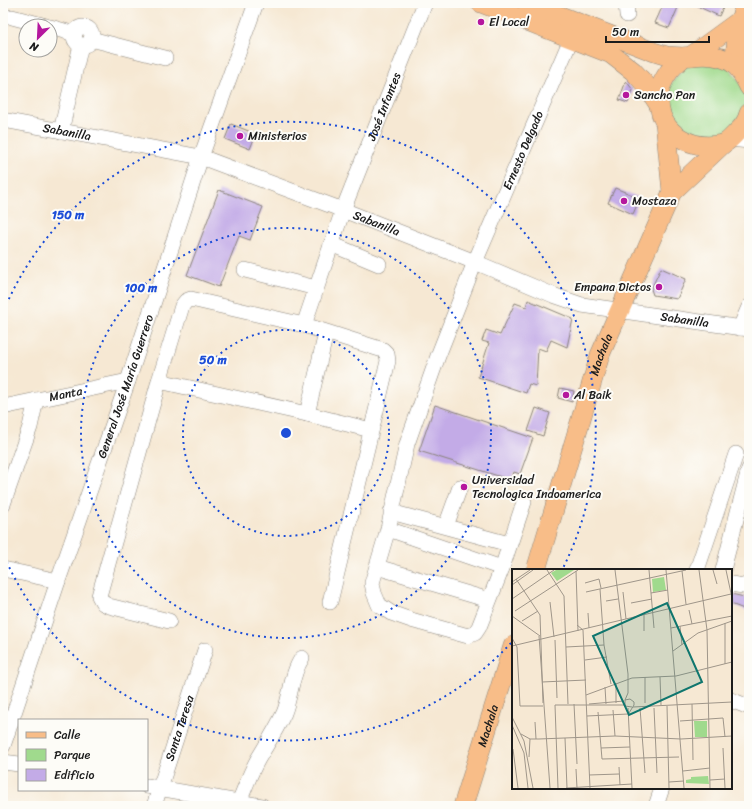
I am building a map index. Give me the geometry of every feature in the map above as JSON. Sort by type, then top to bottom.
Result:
[{"type":"main road","points":[[481,3],[612,54],[621,60],[646,85],[659,105]]},
{"type":"main road","points":[[527,3],[667,56],[688,57],[706,54],[721,57],[734,64],[744,75],[749,87]]},
{"type":"main road","points":[[727,141],[703,146],[688,143],[675,135],[665,123],[661,115],[659,93],[663,81],[670,70],[745,11]]},
{"type":"main road","points":[[734,64],[745,11]]},
{"type":"main road","name":"Machala","points":[[536,569],[600,355],[672,192],[741,129],[749,113]]},
{"type":"main road","name":"Machala","points":[[665,123],[672,192]]},
{"type":"main road","name":"Machala","points":[[463,806],[512,649]]},
{"type":"street","name":"General José María Guerrero","points":[[3,746],[58,581],[128,381],[201,157],[256,3]]},
{"type":"street","name":"José Infantes","points":[[304,325],[343,210],[425,3]]},
{"type":"street","points":[[12,17],[18,19]]},
{"type":"street","points":[[58,30],[82,39],[165,58]]},
{"type":"street","points":[[62,131],[82,39]]},
{"type":"street","name":"Ernesto Delgado","points":[[489,600],[479,627],[475,633],[468,636],[391,613],[379,605],[372,583],[388,529],[407,444],[438,356],[475,262],[571,39]]},
{"type":"street","name":"Sabanilla","points":[[3,120],[201,157],[343,210],[582,305],[745,328]]},
{"type":"street","points":[[727,141],[749,141]]},
{"type":"street","points":[[331,244],[379,264]]},
{"type":"street","points":[[245,270],[316,288]]},
{"type":"street","points":[[169,621],[109,606],[103,603],[100,596],[159,381],[182,306],[191,298],[304,325],[383,350],[387,354],[388,361],[330,602]]},
{"type":"street","points":[[745,328],[749,307]]},
{"type":"street","points":[[307,414],[326,332]]},
{"type":"street","name":"Manta","points":[[3,407],[128,381]]},
{"type":"street","points":[[159,381],[371,430]]},
{"type":"street","points":[[3,504],[30,427],[36,400]]},
{"type":"street","points":[[697,569],[736,454]]},
{"type":"street","points":[[723,569],[749,469]]},
{"type":"street","points":[[446,526],[460,487]]},
{"type":"street","points":[[377,567],[489,600],[502,568],[524,502]]},
{"type":"street","points":[[391,512],[509,544]]},
{"type":"street","points":[[388,529],[502,568]]},
{"type":"street","points":[[3,569],[58,581]]},
{"type":"street","points":[[732,584],[749,587]]},
{"type":"street","name":"Santa Teresa","points":[[154,806],[154,787],[204,650]]},
{"type":"street","points":[[239,802],[257,760],[273,736],[284,713],[297,665],[302,658]]},
{"type":"street","points":[[732,700],[749,707]]},
{"type":"street","points":[[3,762],[18,764]]},
{"type":"street","points":[[154,787],[262,806]]},
{"type":"street","points":[[656,806],[662,789]]},
{"type":"green space","points":[[689,62],[728,66],[744,88],[746,101],[743,114],[726,135],[700,141],[668,118],[664,92]]},
{"type":"building","points":[[664,3],[680,3],[669,28],[655,23]]},
{"type":"building","points":[[690,3],[725,3],[719,16]]},
{"type":"building","name":"Sancho Pan","points":[[626,81],[633,90],[628,103],[619,100]]},
{"type":"building","name":"Ministerios","points":[[231,124],[256,134],[250,149],[225,139]]},
{"type":"building","name":"Mostaza","points":[[615,188],[640,198],[633,214],[608,203]]},
{"type":"building","points":[[219,190],[263,207],[250,240],[239,236],[219,287],[187,275]]},
{"type":"building","points":[[661,268],[686,279],[677,299],[653,295],[651,289]]},
{"type":"building","points":[[528,300],[573,319],[567,347],[551,340],[546,351],[538,348],[536,386],[529,384],[526,393],[478,377],[489,343],[482,341],[486,330],[500,335],[515,303],[526,307]]},
{"type":"building","name":"Al Baik","points":[[560,388],[574,391],[572,402],[558,398]]},
{"type":"building","points":[[435,405],[533,438],[520,474],[514,472],[511,480],[419,451]]},
{"type":"building","points":[[536,408],[550,413],[543,436],[528,431]]},
{"type":"building","points":[[732,594],[749,598],[749,611],[732,604]]},
{"type":"place","name":"El Local","points":[[481,22]]},
{"type":"place","name":"Sancho Pan","points":[[626,95]]},
{"type":"place","name":"Ministerios","points":[[240,136]]},
{"type":"place","name":"Mostaza","points":[[624,201]]},
{"type":"place","name":"Empana Dictos","points":[[659,287]]},
{"type":"place","name":"Al Baik","points":[[566,395]]},
{"type":"place","name":"Universidad Tecnologica Indoamerica","points":[[464,487]]}]
